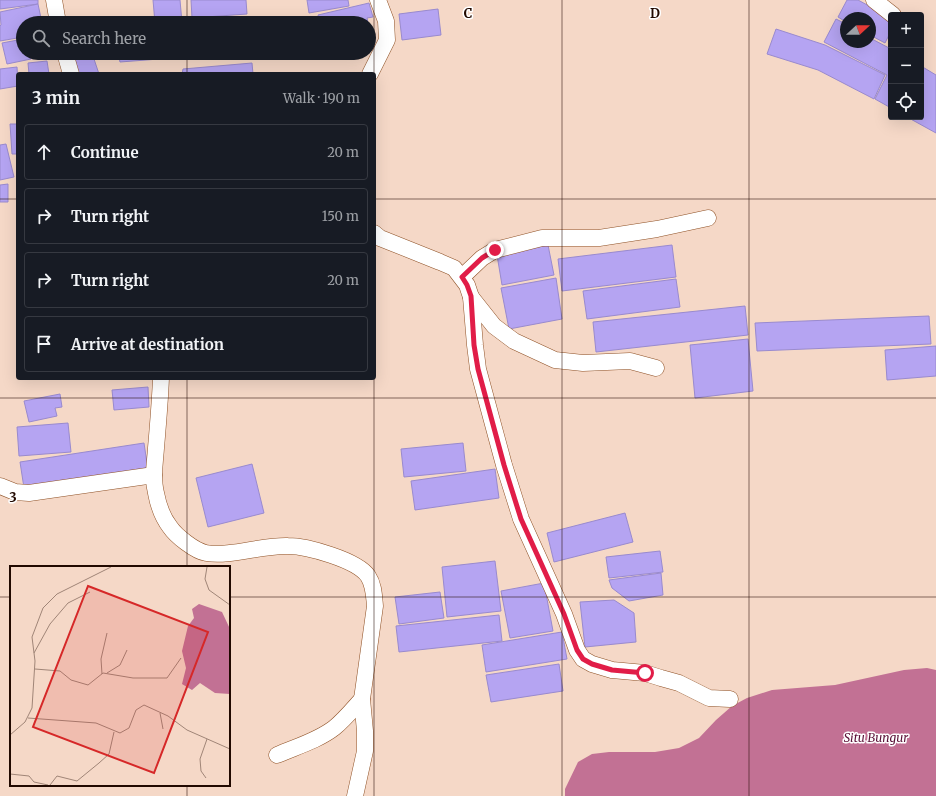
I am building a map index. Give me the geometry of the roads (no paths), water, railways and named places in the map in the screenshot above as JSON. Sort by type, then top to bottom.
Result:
[{"type":"street","points":[[54,0],[57,16]]},
{"type":"street","points":[[371,72],[387,40],[388,30],[378,0]]},
{"type":"street","points":[[874,0],[889,12]]},
{"type":"street","points":[[67,60],[70,72]]},
{"type":"street","points":[[462,277],[482,258],[495,250],[542,238],[599,238],[657,229],[708,218]]},
{"type":"street","points":[[376,235],[380,238],[454,268],[467,285],[471,296],[474,345],[478,369],[504,465],[521,519],[564,614],[577,650],[583,659],[592,664],[612,670],[645,673],[679,683],[709,698],[730,699]]},
{"type":"street","points":[[471,296],[494,326],[514,340],[555,360],[583,363],[630,361],[656,368]]},
{"type":"street","points":[[161,380],[154,475],[155,492],[161,511],[170,527],[190,546],[205,553],[224,553],[257,548],[288,546],[329,554],[362,568],[369,577],[374,591],[375,606],[362,699],[365,751],[355,796]]},
{"type":"street","points":[[0,486],[15,492],[29,493],[154,475]]},
{"type":"street","points":[[276,755],[317,738],[332,729],[345,718],[362,699]]},
{"type":"water","name":"Situ Bungur","points":[[927,668],[936,670],[936,796],[565,796],[565,789],[578,762],[592,754],[609,752],[655,752],[679,748],[699,738],[732,706],[747,698],[772,690],[835,685],[904,670]]}]
